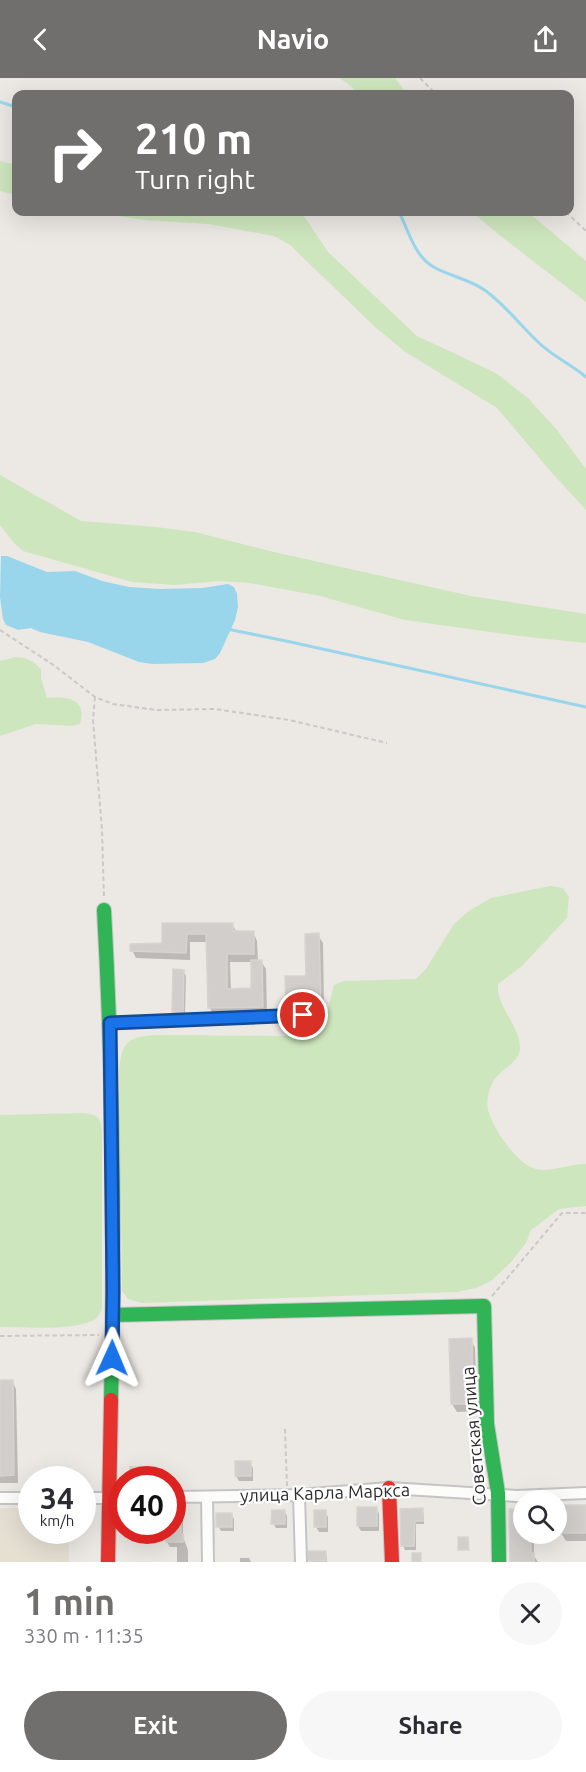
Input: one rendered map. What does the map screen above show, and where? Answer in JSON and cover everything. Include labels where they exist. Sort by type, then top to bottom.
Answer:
[{"type":"street","points":[[104,910],[110,1023],[115,1466]]},
{"type":"street","points":[[113,1315],[484,1306]]},
{"type":"street","name":"Советская улица","points":[[484,1306],[487,1424],[498,1493],[499,1562]]},
{"type":"street","points":[[389,1488],[392,1562]]},
{"type":"street","name":"улица Карла Маркса","points":[[186,1497],[299,1495],[389,1488],[498,1493],[517,1496],[586,1493]]},
{"type":"street","points":[[299,1495],[301,1562]]},
{"type":"street","points":[[207,1497],[208,1562]]},
{"type":"street","points":[[0,1498],[18,1498]]},
{"type":"street","points":[[108,1562],[110,1544]]},
{"type":"lane","points":[[110,1023],[303,1015]]},
{"type":"path","points":[[420,78],[432,90]]},
{"type":"path","points":[[570,216],[586,231]]},
{"type":"path","points":[[0,630],[52,664],[95,698],[113,704],[156,710],[215,709],[278,718],[387,743]]},
{"type":"path","points":[[95,698],[93,720],[102,830],[104,910]]},
{"type":"path","points":[[484,1306],[562,1213],[586,1213]]},
{"type":"path","points":[[0,1336],[113,1335]]},
{"type":"path","points":[[285,1430],[287,1495]]},
{"type":"shaded area","points":[[0,1508],[18,1508],[18,1544],[69,1544],[69,1562],[0,1562]]},
{"type":"green space","points":[[339,78],[395,78],[404,90],[355,90]]},
{"type":"green space","points":[[0,161],[12,164],[12,194],[0,191]]},
{"type":"green space","points":[[118,216],[304,216],[328,252],[417,336],[496,373],[528,398],[557,430],[586,469],[586,510],[497,408],[404,351],[374,326],[290,245],[274,236],[208,224],[143,220]]},
{"type":"green space","points":[[477,216],[533,216],[586,261],[586,302]]},
{"type":"green space","points":[[0,475],[81,521],[195,532],[471,596],[586,614],[586,643],[405,620],[320,596],[250,583],[219,581],[174,585],[132,582],[23,551],[0,525]]},
{"type":"green space","points":[[15,657],[30,660],[41,669],[41,678],[47,698],[68,698],[78,704],[82,715],[80,724],[73,726],[36,724],[0,736],[0,661]]},
{"type":"green space","points":[[550,886],[563,888],[569,897],[567,918],[522,966],[498,984],[498,992],[516,1032],[520,1048],[514,1061],[493,1082],[488,1094],[487,1106],[506,1144],[528,1166],[549,1170],[586,1164],[586,1206],[559,1209],[531,1230],[526,1243],[511,1262],[491,1281],[476,1288],[457,1292],[142,1303],[128,1299],[122,1291],[119,1068],[128,1042],[139,1037],[155,1035],[299,1036],[314,1032],[324,1024],[334,985],[344,981],[416,979],[426,969],[454,924],[470,910],[491,898]]},
{"type":"green space","points":[[84,1113],[98,1117],[102,1130],[102,1309],[94,1320],[74,1326],[0,1327],[0,1115]]},
{"type":"water","points":[[1,556],[7,556],[47,572],[75,571],[102,581],[129,587],[202,588],[228,584],[234,587],[237,594],[238,607],[235,620],[220,653],[215,659],[203,663],[139,662],[88,642],[31,628],[18,630],[6,625],[3,619],[0,597]]},
{"type":"building","points":[[162,923],[233,923],[233,931],[254,931],[254,954],[227,954],[227,989],[251,988],[251,960],[262,960],[263,1007],[208,1008],[206,934],[187,934],[186,953],[130,951],[130,944],[162,943]]},
{"type":"building","points":[[319,933],[321,1003],[286,1004],[285,976],[306,976],[305,934]]},
{"type":"building","points":[[173,969],[184,970],[183,1012],[172,1012]]},
{"type":"building","points":[[472,1338],[473,1404],[451,1404],[449,1339]]},
{"type":"building","points":[[0,1380],[13,1380],[14,1475],[0,1476]]},
{"type":"building","points":[[235,1461],[251,1461],[251,1476],[235,1476]]},
{"type":"building","points":[[567,1505],[586,1505],[586,1533],[567,1533]]},
{"type":"building","points":[[357,1507],[377,1507],[377,1526],[357,1526]]},
{"type":"building","points":[[423,1508],[423,1521],[415,1521],[414,1546],[401,1546],[400,1509]]},
{"type":"building","points":[[509,1509],[513,1509],[513,1544],[531,1544],[534,1562],[510,1562]]},
{"type":"building","points":[[272,1510],[285,1510],[285,1524],[271,1524]]},
{"type":"building","points":[[314,1510],[326,1510],[326,1527],[314,1527]]},
{"type":"building","points":[[216,1513],[232,1513],[232,1527],[216,1527]]},
{"type":"building","points":[[458,1537],[468,1537],[469,1550],[458,1550]]},
{"type":"building","points":[[308,1551],[326,1551],[326,1561],[308,1561]]},
{"type":"building","points":[[412,1553],[421,1553],[421,1562],[412,1562]]},
{"type":"waterway","points":[[0,102],[12,106]]},
{"type":"waterway","points":[[401,216],[416,249],[426,261],[486,291],[543,347],[586,377]]},
{"type":"waterway","points":[[227,629],[586,707]]},
{"type":"traffic: fast","points":[[104,910],[112,1155],[111,1400]]},
{"type":"traffic: fast","points":[[113,1315],[484,1306],[487,1424],[498,1493],[499,1562]]},
{"type":"traffic: jam","points":[[108,1562],[111,1400]]},
{"type":"traffic: jam","points":[[389,1488],[392,1562]]},
{"type":"route","points":[[112,1358],[110,1023],[303,1015]]}]
